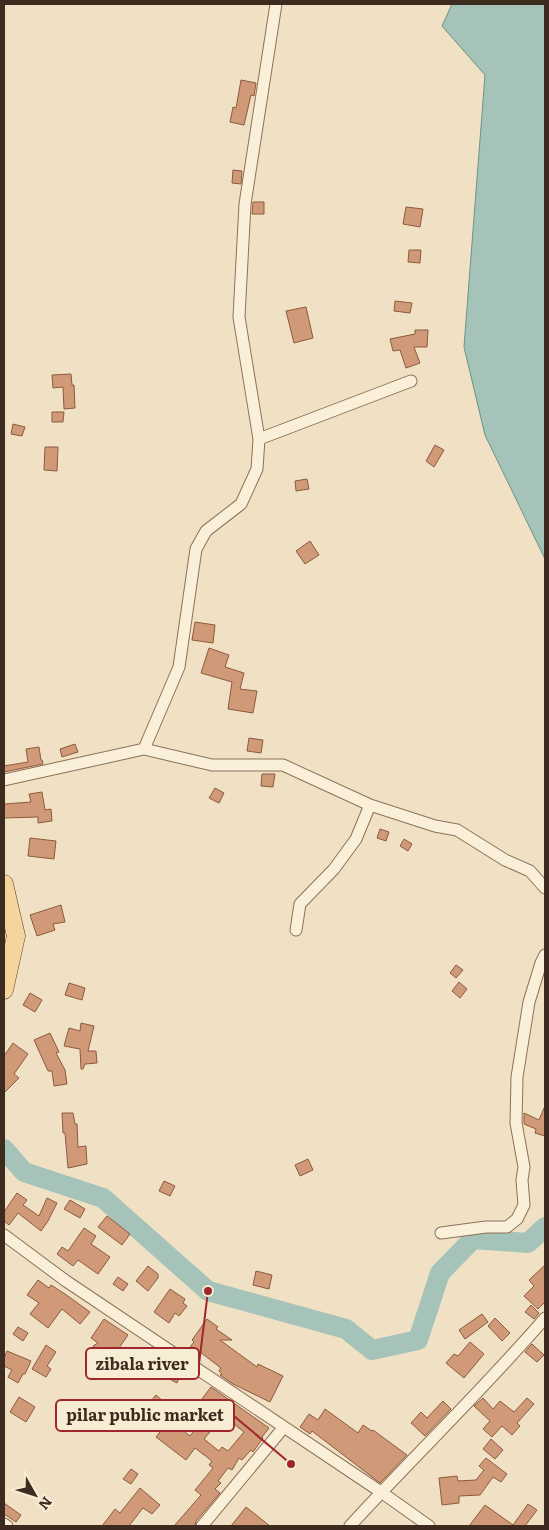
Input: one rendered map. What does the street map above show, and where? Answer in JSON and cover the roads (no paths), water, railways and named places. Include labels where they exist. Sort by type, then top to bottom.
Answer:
[{"type":"main road","points":[[4,888],[16,936],[4,990]]},
{"type":"street","points":[[144,749],[179,667],[196,549],[206,531],[241,504],[257,469],[259,439],[239,317],[245,204],[276,4]]},
{"type":"street","points":[[259,439],[411,381]]},
{"type":"street","points":[[4,780],[144,749],[212,765],[283,765],[370,805],[435,826],[457,830],[505,860],[530,871],[545,888]]},
{"type":"street","points":[[296,930],[300,904],[334,869],[356,839],[370,805]]},
{"type":"street","points":[[441,1233],[486,1227],[507,1227],[517,1219],[524,1205],[522,1180],[524,1168],[516,1123],[517,1077],[530,1002],[545,955]]},
{"type":"street","points":[[4,1235],[66,1281],[429,1526]]},
{"type":"street","points":[[350,1526],[506,1364],[545,1318]]},
{"type":"street","points":[[202,1526],[284,1427]]},
{"type":"water","points":[[452,4],[545,4],[545,559],[485,435],[464,347],[485,75],[442,26]]},
{"type":"waterway","points":[[4,1149],[24,1172],[103,1198],[208,1291],[346,1329],[372,1350],[418,1340],[440,1273],[473,1239],[528,1243],[545,1227]]},
{"type":"place","name":"zibala river","points":[[208,1291]]},
{"type":"place","name":"pilar public market","points":[[291,1464]]}]
